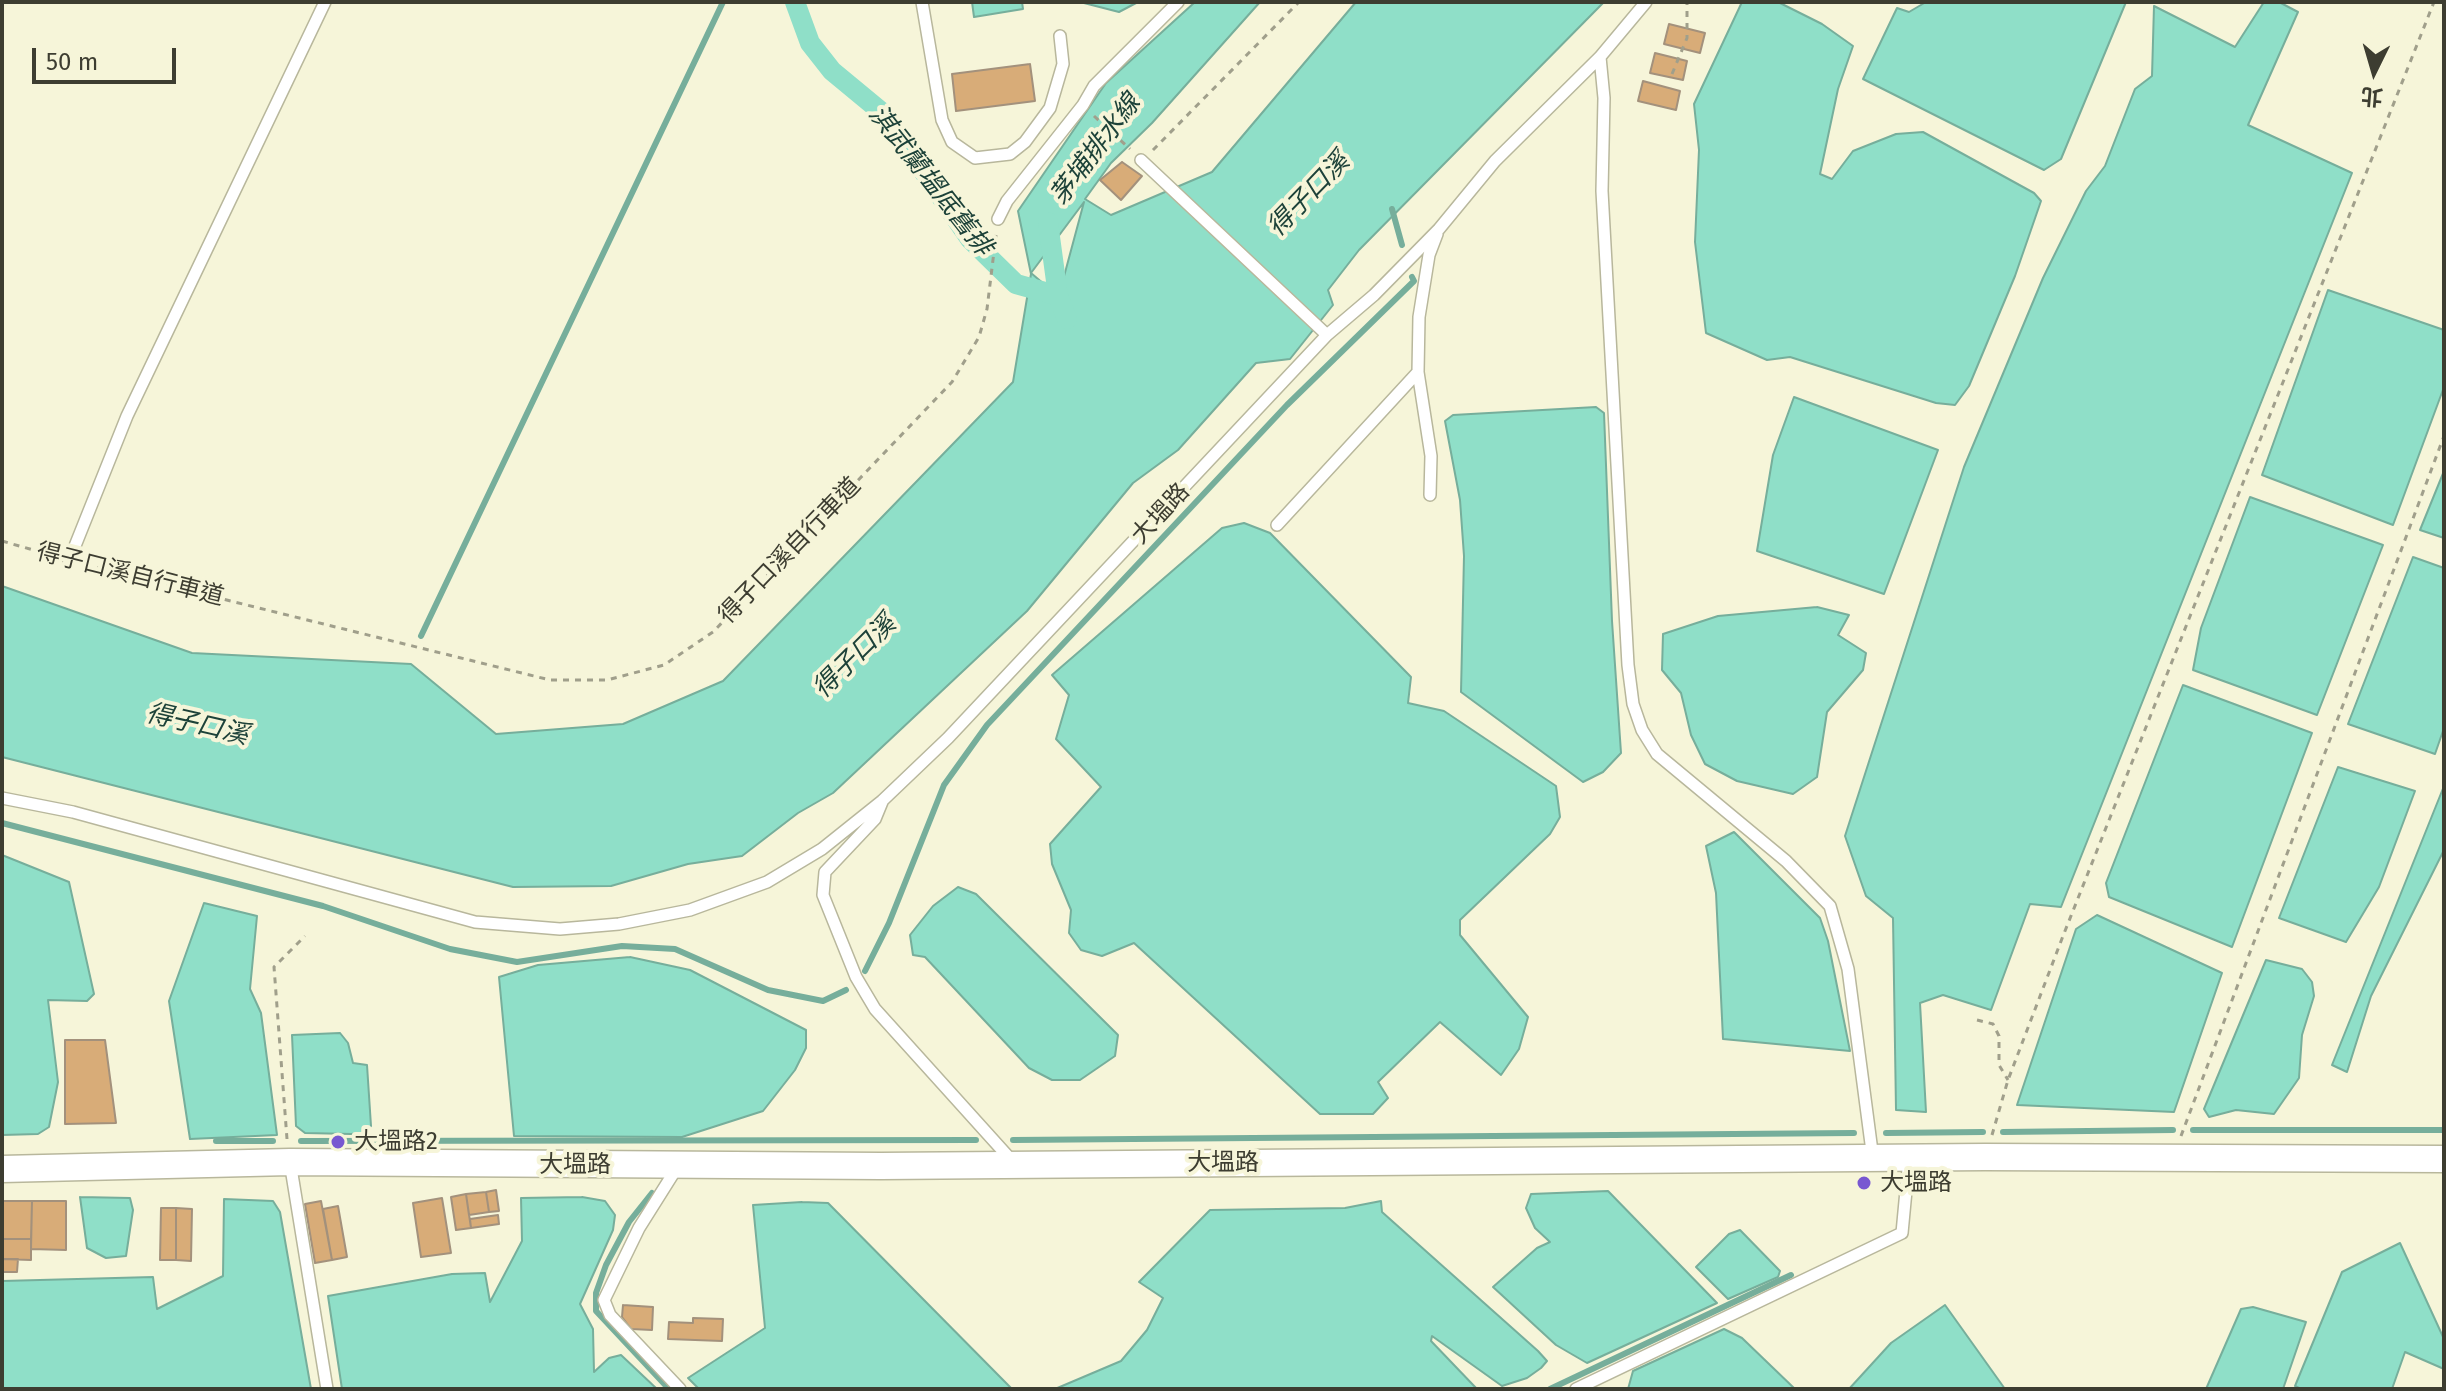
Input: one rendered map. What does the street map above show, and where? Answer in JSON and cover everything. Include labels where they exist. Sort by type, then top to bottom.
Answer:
[{"type":"street","name":"大塭路","points":[[2,1169],[290,1162],[678,1166],[1985,1157],[2444,1159]]},
{"type":"lane","points":[[69,561],[127,416],[325,2]]},
{"type":"lane","points":[[922,2],[942,120],[952,142],[975,158],[1010,154],[1039,124],[1050,108],[1063,64],[1060,36]]},
{"type":"lane","points":[[998,219],[1007,201],[1108,70],[1178,2]]},
{"type":"lane","name":"大塭路","points":[[2,798],[73,812],[475,922],[560,929],[619,924],[690,910],[767,882],[822,849],[882,801],[948,738],[1327,335],[1374,295],[1439,229],[1495,161],[1600,57],[1646,2]]},
{"type":"lane","points":[[1600,57],[1604,98],[1602,191],[1628,665],[1633,704],[1642,730],[1657,754],[1786,861],[1830,906],[1848,969],[1873,1160]]},
{"type":"lane","points":[[1141,160],[1327,335]]},
{"type":"lane","points":[[1430,495],[1431,456],[1418,372],[1419,317],[1429,255],[1439,229]]},
{"type":"lane","points":[[1277,525],[1418,372]]},
{"type":"lane","points":[[882,801],[875,819],[825,872],[823,895],[856,977],[875,1009],[1015,1164]]},
{"type":"lane","points":[[1576,1389],[1902,1233],[1909,1159]]},
{"type":"lane","points":[[290,1162],[327,1389]]},
{"type":"lane","points":[[678,1166],[639,1228],[604,1300],[610,1315],[680,1389]]},
{"type":"path","points":[[1083,105],[1141,160],[1175,131],[1299,2]]},
{"type":"path","points":[[1672,74],[1687,38],[1687,2]]},
{"type":"path","points":[[1985,1157],[2008,1080],[2434,2]]},
{"type":"path","name":"得子口溪自行車道","points":[[2,541],[69,561],[550,680],[607,680],[664,665],[713,632],[952,382],[979,337],[987,309],[998,219]]},
{"type":"path","points":[[2173,1158],[2276,875],[2444,436]]},
{"type":"path","points":[[290,1162],[274,967],[305,936]]},
{"type":"path","points":[[1977,1020],[1993,1024],[1999,1036],[1999,1065],[2008,1080]]},
{"type":"water","points":[[972,2],[1022,2],[1023,9],[974,17]]},
{"type":"water","points":[[1080,2],[1138,2],[1119,12]]},
{"type":"water","name":"得子口溪","points":[[1195,2],[1260,2],[1152,123],[1111,163],[1085,199],[1111,215],[1212,172],[1356,2],[1604,2],[1359,250],[1328,290],[1333,305],[1290,359],[1256,363],[1178,450],[1133,483],[1027,611],[833,793],[798,813],[742,856],[688,864],[611,886],[513,887],[2,757],[2,586],[192,653],[411,664],[496,734],[623,724],[723,681],[1013,382],[1031,274],[1018,211],[1106,83]],"holes":[[[1084,202],[1059,295],[1031,273]]]},
{"type":"water","points":[[1742,2],[1778,2],[1822,24],[1853,46],[1838,89],[1820,174],[1832,179],[1853,151],[1896,134],[1923,132],[2034,193],[2041,201],[2015,276],[1969,386],[1955,405],[1936,403],[1790,357],[1767,360],[1706,333],[1695,242],[1699,150],[1694,104]]},
{"type":"water","points":[[1926,2],[2126,2],[2061,159],[2044,170],[1863,79],[1897,8],[1909,12]]},
{"type":"water","points":[[2264,2],[2279,2],[2298,12],[2248,125],[2352,173],[2061,907],[2030,904],[1991,1010],[1943,995],[1920,1003],[1926,1112],[1896,1110],[1893,918],[1866,896],[1845,836],[1964,467],[2043,278],[2086,191],[2105,166],[2135,89],[2152,76],[2154,6],[2235,47]]},
{"type":"water","points":[[2328,290],[2444,330],[2444,387],[2393,525],[2262,475]]},
{"type":"water","points":[[1794,397],[1938,450],[1884,594],[1757,551],[1773,455]]},
{"type":"water","points":[[1596,407],[1604,413],[1621,753],[1603,772],[1583,782],[1461,692],[1464,556],[1460,500],[1445,421],[1453,415]]},
{"type":"water","points":[[2444,471],[2444,538],[2420,530]]},
{"type":"water","points":[[2250,497],[2383,545],[2317,715],[2193,670],[2201,628]]},
{"type":"water","points":[[1244,523],[1270,533],[1411,677],[1408,703],[1444,711],[1556,786],[1560,817],[1550,834],[1460,920],[1460,935],[1528,1017],[1519,1049],[1501,1075],[1440,1022],[1378,1082],[1388,1098],[1373,1114],[1320,1114],[1134,943],[1102,956],[1081,950],[1069,933],[1071,910],[1052,864],[1050,844],[1101,787],[1056,739],[1069,695],[1052,675],[1222,528]]},
{"type":"water","points":[[2413,557],[2444,568],[2444,728],[2435,754],[2348,724]]},
{"type":"water","points":[[1817,607],[1849,615],[1838,635],[1866,653],[1863,670],[1827,712],[1817,777],[1793,794],[1737,781],[1705,764],[1691,735],[1681,693],[1662,670],[1663,634],[1718,616]]},
{"type":"water","points":[[2183,685],[2312,733],[2232,947],[2109,897],[2106,883]]},
{"type":"water","points":[[2338,767],[2415,791],[2379,887],[2346,942],[2279,918]]},
{"type":"water","points":[[2444,786],[2444,850],[2371,996],[2347,1072],[2332,1065]]},
{"type":"water","points":[[1734,832],[1820,918],[1828,941],[1850,1051],[1723,1039],[1716,893],[1706,846]]},
{"type":"water","points":[[2,855],[69,882],[94,994],[87,1001],[48,1000],[58,1082],[49,1127],[38,1134],[2,1135]]},
{"type":"water","points":[[958,887],[976,894],[1118,1035],[1115,1056],[1080,1080],[1052,1080],[1029,1068],[925,957],[913,955],[910,935],[933,906]]},
{"type":"water","points":[[204,903],[257,916],[250,989],[261,1013],[277,1135],[190,1139],[169,1001]]},
{"type":"water","points":[[2097,915],[2222,973],[2174,1112],[2017,1105],[2076,929]]},
{"type":"water","points":[[630,957],[690,970],[806,1030],[806,1048],[795,1070],[763,1111],[682,1137],[514,1136],[499,977],[538,965]]},
{"type":"water","points":[[2266,960],[2302,969],[2312,982],[2314,996],[2302,1035],[2299,1078],[2274,1114],[2236,1110],[2209,1117],[2204,1109]]},
{"type":"water","points":[[340,1033],[348,1043],[353,1063],[367,1065],[371,1126],[363,1133],[305,1133],[296,1126],[292,1035]]},
{"type":"water","points":[[1608,1191],[1717,1303],[1587,1363],[1556,1345],[1493,1287],[1537,1248],[1550,1242],[1535,1228],[1526,1208],[1531,1194]]},
{"type":"water","points":[[80,1197],[130,1198],[133,1210],[126,1256],[106,1258],[87,1248]]},
{"type":"water","points":[[582,1197],[605,1201],[615,1215],[613,1230],[580,1304],[593,1329],[594,1372],[609,1358],[621,1355],[657,1389],[342,1389],[328,1296],[452,1274],[485,1273],[490,1302],[522,1241],[521,1198]]},
{"type":"water","points":[[224,1199],[273,1201],[280,1212],[311,1389],[2,1389],[2,1281],[153,1277],[157,1309],[223,1276]]},
{"type":"water","points":[[1381,1201],[1382,1212],[1538,1351],[1547,1361],[1541,1368],[1527,1378],[1502,1386],[1432,1336],[1431,1341],[1477,1389],[1055,1389],[1121,1361],[1147,1330],[1163,1298],[1139,1282],[1210,1210],[1345,1208]]},
{"type":"water","points":[[828,1203],[1012,1389],[699,1389],[688,1378],[765,1328],[753,1205]]},
{"type":"water","points":[[1740,1230],[1780,1271],[1778,1277],[1728,1299],[1696,1267],[1729,1234]]},
{"type":"water","points":[[2400,1243],[2444,1339],[2444,1369],[2405,1352],[2392,1389],[2301,1389],[2295,1386],[2342,1272]]},
{"type":"water","points":[[1945,1305],[2005,1389],[1849,1389],[1891,1343]]},
{"type":"water","points":[[2253,1307],[2306,1322],[2283,1389],[2206,1389],[2241,1309]]},
{"type":"water","points":[[1724,1329],[1742,1338],[1795,1389],[1628,1389],[1633,1371]]},
{"type":"building","points":[[1669,24],[1705,33],[1700,53],[1664,44]]},
{"type":"building","points":[[1655,53],[1687,61],[1683,80],[1650,73]]},
{"type":"building","points":[[1030,64],[1035,101],[956,111],[952,74]]},
{"type":"building","points":[[1643,81],[1680,91],[1676,110],[1638,101]]},
{"type":"building","points":[[1122,162],[1142,176],[1121,200],[1100,180]]},
{"type":"building","points":[[65,1040],[105,1040],[116,1123],[65,1124]]},
{"type":"building","points":[[496,1190],[499,1211],[489,1212],[486,1192]]},
{"type":"building","points":[[486,1192],[489,1212],[469,1215],[466,1194]]},
{"type":"building","points":[[466,1194],[471,1228],[456,1230],[451,1197]]},
{"type":"building","points":[[442,1198],[451,1253],[421,1257],[413,1203]]},
{"type":"building","points":[[2,1201],[32,1201],[31,1239],[2,1239]]},
{"type":"building","points":[[32,1201],[66,1201],[66,1250],[31,1249]]},
{"type":"building","points":[[321,1201],[332,1260],[315,1263],[305,1204]]},
{"type":"building","points":[[338,1206],[347,1257],[332,1260],[323,1209]]},
{"type":"building","points":[[161,1208],[176,1208],[176,1260],[160,1260]]},
{"type":"building","points":[[176,1208],[192,1209],[191,1261],[176,1260]]},
{"type":"building","points":[[498,1215],[499,1224],[471,1228],[470,1219]]},
{"type":"building","points":[[2,1239],[31,1239],[31,1260],[2,1259]]},
{"type":"building","points":[[2,1259],[18,1259],[17,1272],[2,1272]]},
{"type":"building","points":[[623,1305],[653,1307],[652,1330],[631,1329],[622,1317]]},
{"type":"building","points":[[693,1318],[723,1319],[722,1341],[668,1339],[669,1322],[693,1323]]},
{"type":"waterway","points":[[421,636],[723,2]]},
{"type":"waterway","name":"淇武蘭塭底舊排","points":[[795,2],[810,43],[832,71],[884,114],[970,239],[1016,284],[1052,294]]},
{"type":"waterway","points":[[1392,209],[1402,245]]},
{"type":"waterway","name":"茅埔排水線","points":[[1048,222],[1058,296],[1067,319]]},
{"type":"waterway","points":[[865,971],[889,923],[944,785],[987,725],[1287,405],[1414,281],[1412,277]]},
{"type":"waterway","points":[[2,823],[323,906],[450,949],[517,962],[622,946],[675,949],[768,990],[823,1001],[846,990]]},
{"type":"waterway","points":[[2003,1132],[2173,1130]]},
{"type":"waterway","points":[[2193,1130],[2444,1130]]},
{"type":"waterway","points":[[1886,1133],[1983,1132]]},
{"type":"waterway","points":[[1013,1140],[1854,1133]]},
{"type":"waterway","points":[[301,1141],[976,1140]]},
{"type":"waterway","points":[[216,1141],[273,1141]]},
{"type":"waterway","points":[[652,1193],[629,1222],[606,1265],[596,1293],[596,1311],[669,1389]]},
{"type":"waterway","points":[[1550,1389],[1791,1275]]},
{"type":"place","name":"大塭路2","points":[[338,1142]]},
{"type":"place","name":"大塭路","points":[[1864,1183]]}]
